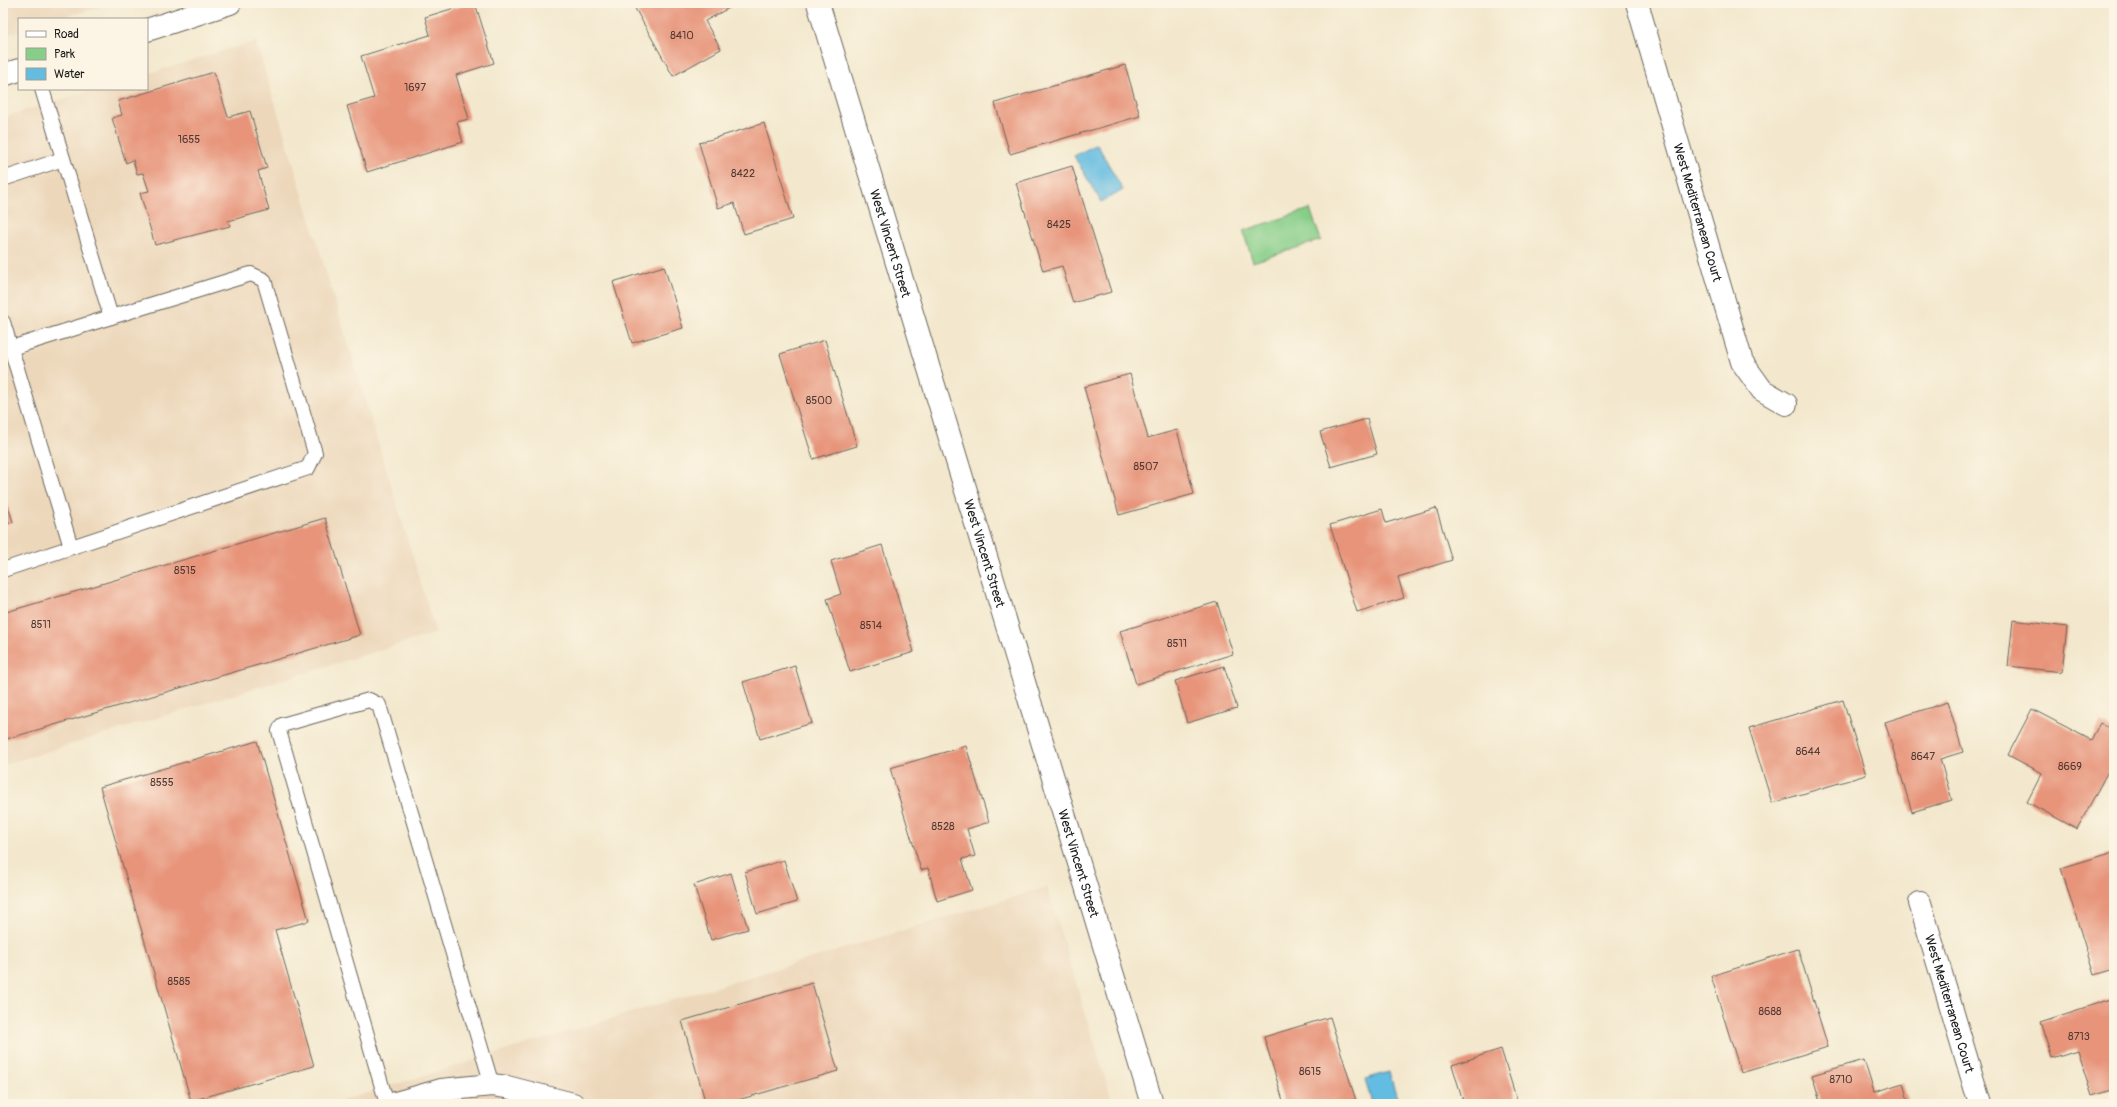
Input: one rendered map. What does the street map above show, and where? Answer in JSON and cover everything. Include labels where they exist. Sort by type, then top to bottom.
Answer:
[{"type":"street","points":[[148,30],[230,3]]},
{"type":"street","name":"West Vincent Street","points":[[818,3],[1152,1104]]},
{"type":"street","name":"West Mediterranean Court","points":[[1637,3],[1742,362],[1762,390],[1786,404]]},
{"type":"street","points":[[3,75],[18,70]]},
{"type":"street","name":"West Mediterranean Court","points":[[1920,904],[1980,1104]]},
{"type":"street","points":[[392,1104],[441,1090],[492,1085],[507,1087],[573,1104]]},
{"type":"lane","points":[[42,90],[111,317]]},
{"type":"lane","points":[[3,179],[63,159]]},
{"type":"lane","points":[[3,570],[308,468],[316,453],[264,280],[251,274],[11,348]]},
{"type":"lane","points":[[3,322],[71,547]]},
{"type":"lane","points":[[387,1104],[279,731],[282,725],[369,700],[379,704],[492,1085]]},
{"type":"shaded area","points":[[3,3],[112,3],[61,18],[18,18],[18,31],[3,36]]},
{"type":"shaded area","points":[[256,41],[436,633],[3,765],[3,117],[94,90],[148,90],[148,74]]},
{"type":"shaded area","points":[[1047,887],[1113,1104],[331,1104],[557,1035]]},
{"type":"green space","points":[[1310,209],[1321,240],[1253,262],[1243,231]]},
{"type":"water","points":[[1097,144],[1123,190],[1101,202],[1074,156]]},
{"type":"water","points":[[1389,1072],[1399,1104],[1372,1104],[1365,1079]]},
{"type":"building","points":[[475,3],[494,63],[456,75],[469,119],[457,122],[463,142],[367,172],[347,106],[374,98],[361,56],[430,35],[425,17]]},
{"type":"building","points":[[632,3],[738,3],[705,21],[721,49],[673,76]]},
{"type":"building","points":[[1125,65],[1140,116],[1010,154],[995,103]]},
{"type":"building","points":[[214,72],[228,117],[250,111],[267,168],[258,171],[269,210],[228,221],[230,226],[155,245],[140,193],[149,191],[143,173],[137,174],[133,160],[126,163],[112,118],[122,115],[118,101]]},
{"type":"building","points":[[764,123],[793,219],[744,234],[734,203],[718,208],[699,143]]},
{"type":"building","points":[[1072,166],[1111,292],[1073,303],[1062,266],[1043,271],[1016,183]]},
{"type":"building","points":[[664,266],[683,328],[632,343],[613,282]]},
{"type":"building","points":[[825,340],[857,446],[813,459],[780,354]]},
{"type":"building","points":[[1130,374],[1148,438],[1177,430],[1194,494],[1119,515],[1084,387]]},
{"type":"building","points":[[1367,419],[1377,454],[1331,467],[1320,432]]},
{"type":"building","points":[[3,491],[13,522],[3,525]]},
{"type":"building","points":[[1436,508],[1452,560],[1398,577],[1404,598],[1357,612],[1330,525],[1382,509],[1386,523]]},
{"type":"building","points":[[325,518],[360,635],[3,740],[3,613]]},
{"type":"building","points":[[882,545],[914,652],[850,672],[827,599],[841,594],[831,561]]},
{"type":"building","points":[[1217,602],[1233,654],[1136,684],[1120,631]]},
{"type":"building","points":[[2013,620],[2067,627],[2062,672],[2008,666]]},
{"type":"building","points":[[795,666],[812,723],[760,739],[743,682]]},
{"type":"building","points":[[1224,666],[1237,708],[1187,723],[1175,681]]},
{"type":"building","points":[[1843,700],[1866,775],[1772,803],[1749,728]]},
{"type":"building","points":[[1948,702],[1963,752],[1940,759],[1952,800],[1912,812],[1885,722]]},
{"type":"building","points":[[2032,709],[2091,740],[2100,723],[2114,730],[2114,760],[2077,829],[2027,802],[2042,773],[2008,755]]},
{"type":"building","points":[[257,741],[309,921],[275,930],[314,1066],[191,1101],[100,787]]},
{"type":"building","points":[[966,746],[989,822],[967,829],[975,856],[962,859],[972,890],[937,901],[928,868],[921,870],[890,768]]},
{"type":"building","points":[[2114,852],[2114,969],[2094,975],[2061,868]]},
{"type":"building","points":[[784,860],[797,902],[757,914],[745,872]]},
{"type":"building","points":[[731,873],[748,929],[711,940],[694,885]]},
{"type":"building","points":[[1798,949],[1828,1047],[1741,1073],[1711,976]]},
{"type":"building","points":[[812,983],[838,1071],[724,1104],[706,1104],[682,1021]]},
{"type":"building","points":[[2114,998],[2114,1088],[2092,1095],[2077,1050],[2052,1058],[2040,1022]]},
{"type":"building","points":[[1330,1017],[1357,1104],[1284,1104],[1264,1037]]},
{"type":"building","points":[[1501,1049],[1518,1104],[1464,1104],[1452,1065]]},
{"type":"building","points":[[1864,1060],[1874,1092],[1903,1083],[1909,1104],[1821,1104],[1812,1075]]}]
